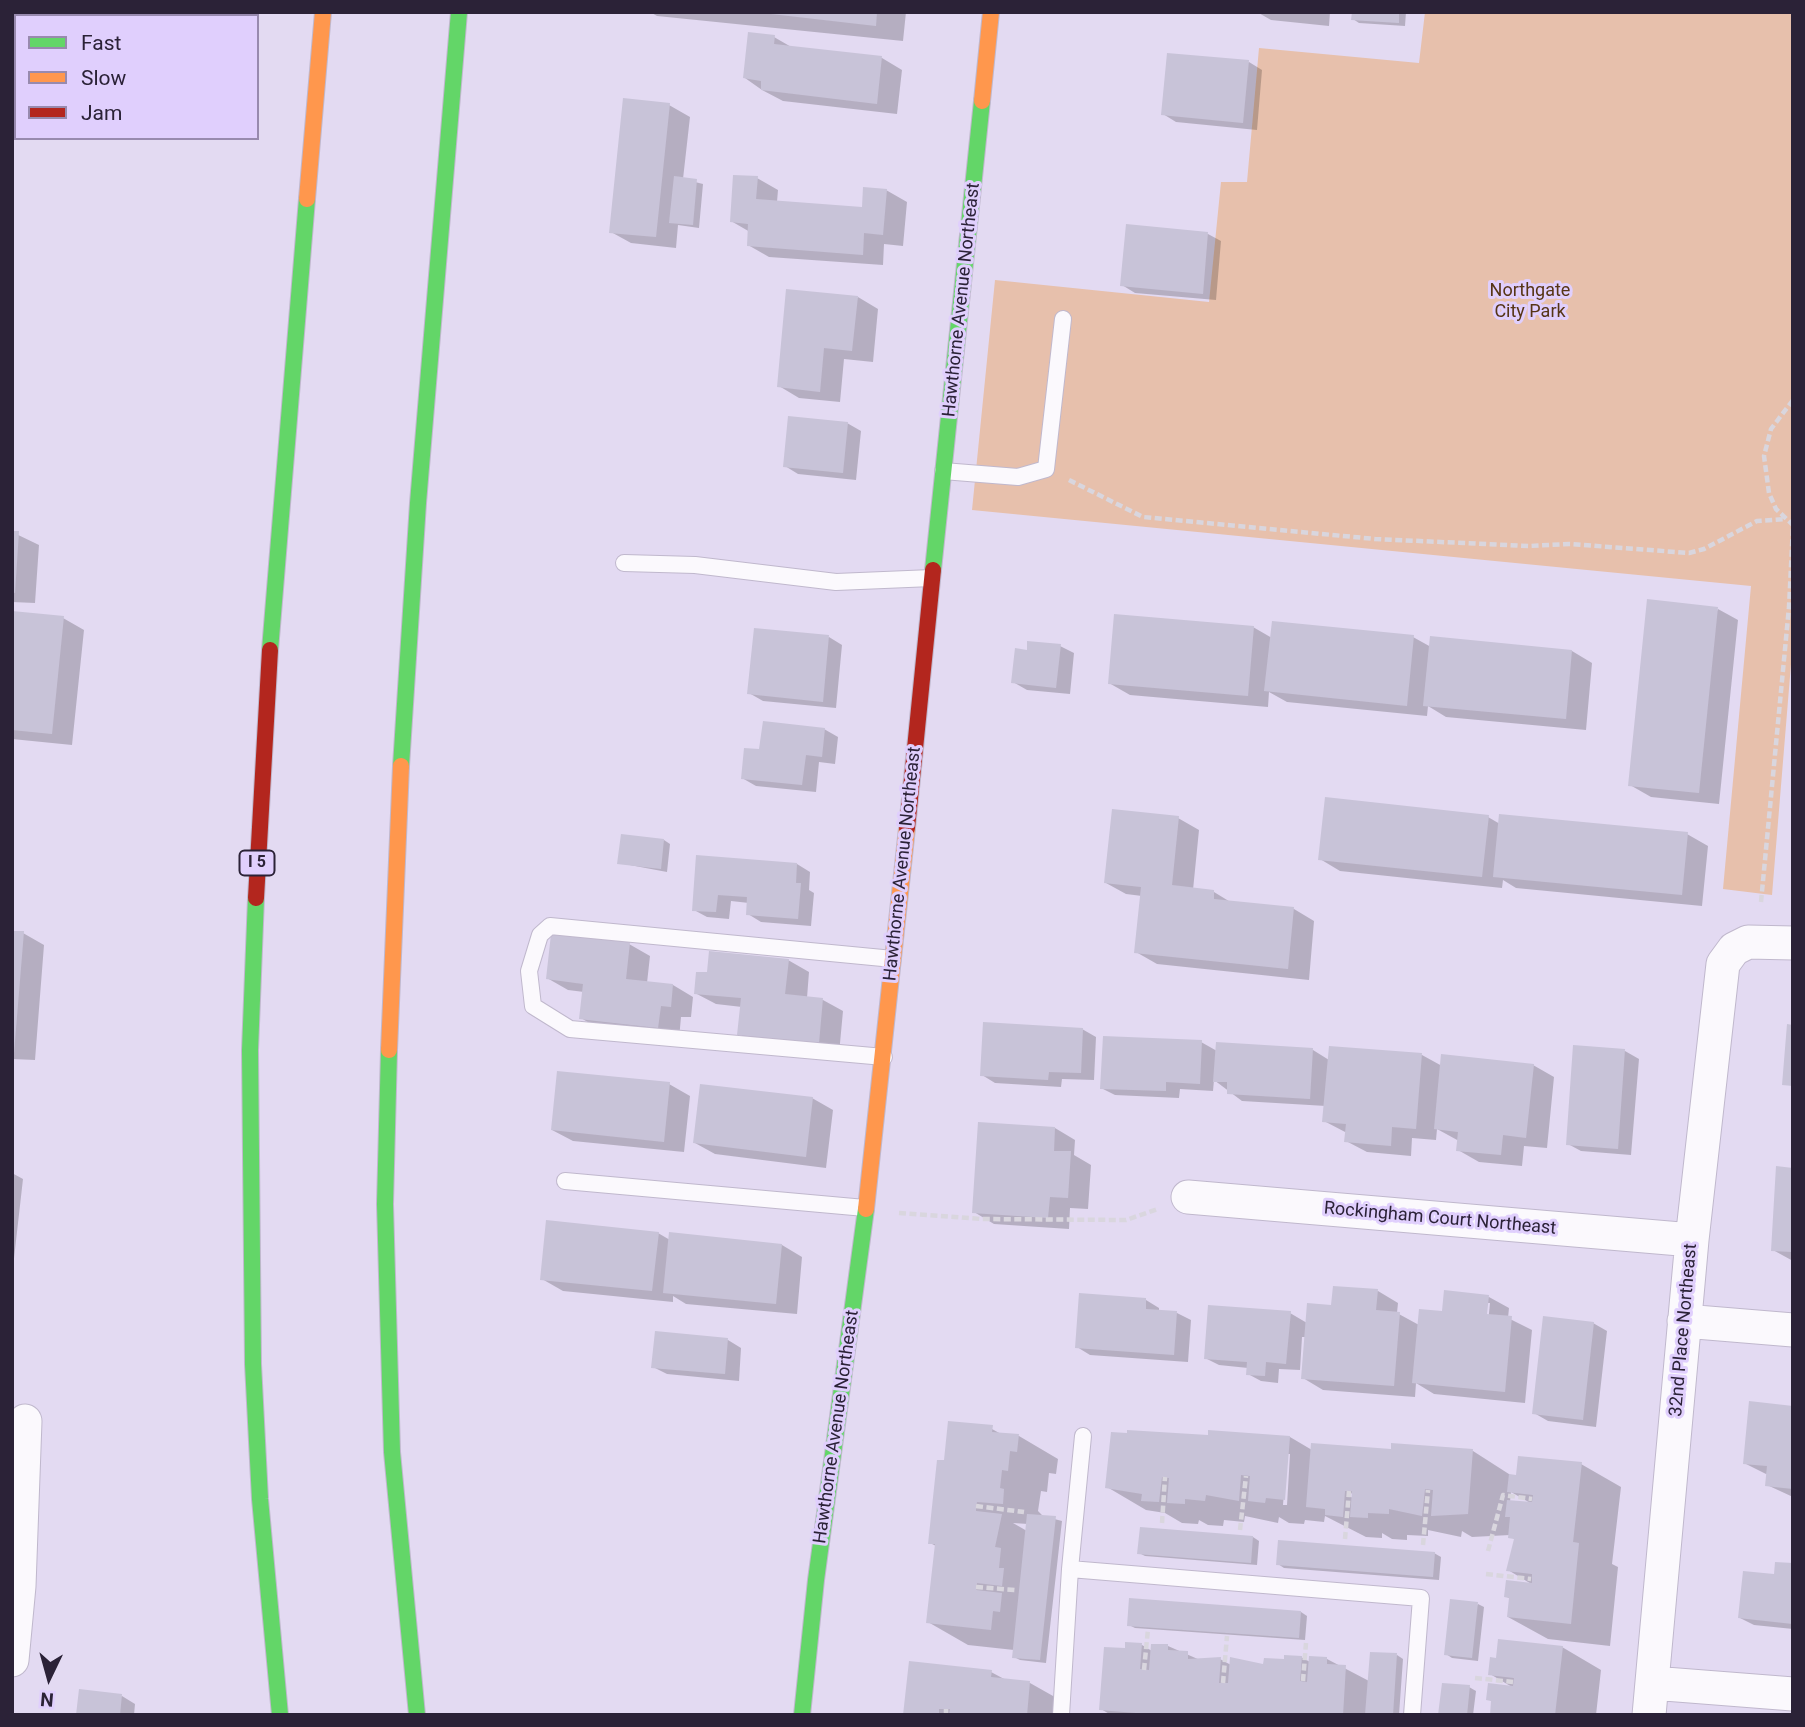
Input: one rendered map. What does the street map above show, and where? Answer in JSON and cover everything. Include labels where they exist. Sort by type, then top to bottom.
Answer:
[{"type":"main road","name":"I 5","points":[[280,1715],[260,1499],[253,1364],[251,1037],[257,857],[270,644],[323,12]]},
{"type":"main road","points":[[416,1715],[392,1452],[386,1204],[390,1002],[397,823],[417,517],[459,12]]},
{"type":"main road","name":"Hawthorne Avenue Northeast","points":[[802,1715],[816,1580],[884,1057],[991,12]]},
{"type":"street","name":"32nd Place Northeast","points":[[1650,1699],[1692,1240],[1723,964],[1734,949],[1748,942],[1793,943]]},
{"type":"street","name":"Rockingham Court Northeast","points":[[1188,1197],[1692,1240]]},
{"type":"street","points":[[1684,1321],[1793,1330]]},
{"type":"street","points":[[12,1660],[19,1586],[21,1440]]},
{"type":"street","points":[[1650,1699],[1793,1693]]},
{"type":"lane","points":[[943,471],[1018,477],[1046,469],[1063,319]]},
{"type":"lane","points":[[624,562],[695,565],[836,582],[932,578]]},
{"type":"lane","points":[[884,1057],[570,1029],[533,1006],[529,971],[540,935],[550,926],[893,959]]},
{"type":"lane","points":[[565,1181],[865,1208]]},
{"type":"lane","points":[[1061,1715],[1070,1569],[1083,1436]]},
{"type":"lane","points":[[1070,1569],[1421,1598],[1412,1715]]},
{"type":"path","points":[[1761,902],[1789,607],[1793,525],[1785,519],[1769,493],[1764,456],[1771,429],[1793,400]]},
{"type":"path","points":[[1046,469],[1143,517],[1375,540],[1529,546],[1570,544],[1689,554],[1757,522],[1785,519]]},
{"type":"path","points":[[903,1214],[1126,1220],[1188,1197]]},
{"type":"path","points":[[1240,1530],[1246,1476]]},
{"type":"path","points":[[1162,1523],[1165,1477]]},
{"type":"path","points":[[1423,1545],[1428,1490]]},
{"type":"path","points":[[1345,1539],[1349,1491]]},
{"type":"path","points":[[1488,1551],[1503,1495],[1532,1499]]},
{"type":"path","points":[[976,1506],[1024,1512]]},
{"type":"path","points":[[1486,1574],[1531,1579]]},
{"type":"path","points":[[976,1587],[1016,1590]]},
{"type":"path","points":[[1144,1670],[1148,1629]]},
{"type":"path","points":[[1223,1683],[1227,1636]]},
{"type":"path","points":[[1303,1681],[1306,1643]]},
{"type":"path","points":[[1475,1678],[1513,1682]]},
{"type":"green space","name":"Northgate City Park","points":[[1425,12],[1793,12],[1793,640],[1772,895],[1723,889],[1751,586],[972,510],[995,280],[1209,302],[1221,182],[1247,182],[1259,48],[1419,63]]},
{"type":"building","points":[[754,12],[877,12],[876,26]]},
{"type":"building","points":[[1352,12],[1399,12],[1399,23],[1351,20]]},
{"type":"building","points":[[748,32],[775,35],[774,44],[882,56],[877,104],[761,90],[761,81],[743,78]]},
{"type":"building","points":[[1167,53],[1249,60],[1243,123],[1161,115]]},
{"type":"building","points":[[623,98],[670,103],[656,237],[609,233]]},
{"type":"building","points":[[733,175],[758,176],[756,199],[862,207],[863,187],[887,189],[883,235],[864,233],[863,255],[747,246],[748,224],[730,222]]},
{"type":"building","points":[[674,176],[697,179],[693,225],[669,223]]},
{"type":"building","points":[[1126,224],[1208,232],[1203,294],[1120,286]]},
{"type":"building","points":[[786,289],[858,296],[852,351],[824,348],[820,392],[777,387]]},
{"type":"building","points":[[788,416],[848,422],[843,473],[783,467]]},
{"type":"building","points":[[12,531],[19,531],[15,593],[12,592]]},
{"type":"building","points":[[1647,599],[1718,607],[1699,793],[1628,786]]},
{"type":"building","points":[[12,611],[64,616],[52,734],[12,730]]},
{"type":"building","points":[[1114,614],[1254,626],[1248,696],[1108,684]]},
{"type":"building","points":[[1272,621],[1414,635],[1407,706],[1264,691]]},
{"type":"building","points":[[754,628],[829,635],[823,702],[747,694]]},
{"type":"building","points":[[1430,636],[1572,650],[1566,719],[1423,706]]},
{"type":"building","points":[[1027,641],[1061,644],[1056,688],[1011,683],[1015,648],[1027,650]]},
{"type":"building","points":[[763,721],[825,728],[822,757],[806,755],[802,785],[741,779],[744,748],[759,749]]},
{"type":"building","points":[[1325,797],[1489,815],[1482,877],[1318,860]]},
{"type":"building","points":[[1112,809],[1179,816],[1172,885],[1214,890],[1214,899],[1294,907],[1288,969],[1134,953],[1141,887],[1104,883]]},
{"type":"building","points":[[1499,814],[1688,832],[1682,895],[1493,877]]},
{"type":"building","points":[[621,834],[664,839],[661,869],[617,864]]},
{"type":"building","points":[[696,855],[797,863],[796,883],[801,883],[798,919],[746,915],[747,897],[718,895],[716,912],[692,911]]},
{"type":"building","points":[[12,931],[24,931],[14,1053],[12,1053]]},
{"type":"building","points":[[551,934],[630,942],[626,979],[673,984],[671,1007],[661,1006],[658,1028],[579,1019],[583,984],[546,979]]},
{"type":"building","points":[[709,951],[789,959],[785,994],[823,998],[819,1043],[737,1035],[741,998],[694,994],[696,972],[707,972]]},
{"type":"building","points":[[983,1022],[1083,1028],[1081,1073],[1049,1072],[1048,1080],[980,1076]]},
{"type":"building","points":[[1787,1024],[1793,1025],[1793,1086],[1782,1085]]},
{"type":"building","points":[[1103,1036],[1202,1040],[1200,1084],[1166,1082],[1166,1091],[1100,1089]]},
{"type":"building","points":[[1216,1042],[1313,1048],[1310,1099],[1227,1094],[1227,1082],[1213,1082]]},
{"type":"building","points":[[1573,1045],[1625,1049],[1618,1149],[1566,1145]]},
{"type":"building","points":[[1329,1046],[1422,1053],[1416,1129],[1392,1127],[1391,1146],[1344,1142],[1346,1124],[1322,1122]]},
{"type":"building","points":[[1441,1054],[1534,1064],[1526,1138],[1503,1135],[1501,1155],[1456,1151],[1458,1132],[1434,1129]]},
{"type":"building","points":[[557,1071],[670,1082],[664,1142],[551,1130]]},
{"type":"building","points":[[700,1084],[813,1097],[806,1157],[693,1143]]},
{"type":"building","points":[[978,1122],[1055,1127],[1054,1151],[1071,1151],[1068,1198],[1050,1197],[1048,1218],[972,1213]]},
{"type":"building","points":[[1776,1166],[1793,1168],[1793,1252],[1771,1251]]},
{"type":"building","points":[[546,1220],[659,1232],[652,1291],[540,1280]]},
{"type":"building","points":[[669,1232],[782,1244],[776,1304],[663,1293]]},
{"type":"building","points":[[1333,1286],[1378,1289],[1376,1310],[1400,1312],[1394,1386],[1301,1379],[1307,1303],[1331,1305]]},
{"type":"building","points":[[1444,1290],[1489,1295],[1487,1314],[1512,1316],[1505,1392],[1412,1383],[1419,1309],[1442,1311]]},
{"type":"building","points":[[1079,1293],[1146,1298],[1146,1309],[1177,1311],[1174,1355],[1075,1348]]},
{"type":"building","points":[[1208,1305],[1291,1311],[1286,1364],[1266,1362],[1265,1376],[1246,1375],[1247,1362],[1204,1359]]},
{"type":"building","points":[[1543,1316],[1594,1322],[1583,1420],[1532,1414]]},
{"type":"building","points":[[655,1331],[728,1338],[725,1374],[651,1368]]},
{"type":"building","points":[[1749,1401],[1793,1406],[1793,1489],[1765,1486],[1767,1466],[1743,1464]]},
{"type":"building","points":[[948,1421],[993,1425],[992,1432],[1019,1434],[1017,1452],[1010,1451],[1008,1471],[1002,1470],[1000,1488],[1004,1489],[1003,1504],[977,1502],[976,1506],[976,1511],[1002,1514],[995,1547],[1001,1548],[999,1568],[1004,1568],[1002,1586],[977,1583],[976,1590],[1002,1593],[1000,1612],[993,1611],[991,1630],[926,1623],[935,1544],[928,1544],[937,1460],[944,1460]]},
{"type":"building","points":[[1127,1430],[1208,1435],[1208,1430],[1290,1436],[1285,1500],[1266,1498],[1265,1503],[1248,1501],[1250,1476],[1241,1475],[1239,1501],[1206,1495],[1205,1501],[1185,1499],[1185,1504],[1167,1503],[1169,1478],[1162,1477],[1159,1502],[1141,1501],[1142,1494],[1105,1488],[1111,1432],[1127,1433]]},
{"type":"building","points":[[1311,1443],[1391,1449],[1391,1443],[1473,1449],[1468,1514],[1431,1516],[1433,1490],[1425,1489],[1422,1516],[1389,1509],[1389,1514],[1368,1513],[1368,1518],[1350,1517],[1352,1491],[1345,1491],[1343,1517],[1325,1515],[1325,1509],[1306,1507]]},
{"type":"building","points":[[1518,1456],[1582,1462],[1573,1542],[1579,1543],[1571,1624],[1507,1617],[1509,1598],[1504,1597],[1506,1580],[1532,1583],[1532,1574],[1506,1571],[1514,1539],[1508,1538],[1510,1517],[1505,1517],[1507,1500],[1532,1502],[1533,1495],[1507,1492],[1509,1474],[1516,1475]]},
{"type":"building","points":[[1027,1514],[1056,1516],[1040,1660],[1012,1658]]},
{"type":"building","points":[[1140,1527],[1253,1536],[1251,1563],[1137,1554]]},
{"type":"building","points":[[1278,1540],[1435,1552],[1433,1577],[1276,1565]]},
{"type":"building","points":[[1775,1562],[1793,1563],[1793,1624],[1738,1618],[1743,1571],[1774,1574]]},
{"type":"building","points":[[1129,1598],[1301,1611],[1299,1638],[1127,1626]]},
{"type":"building","points":[[1450,1599],[1478,1602],[1472,1658],[1444,1655]]},
{"type":"building","points":[[1498,1639],[1563,1646],[1555,1715],[1490,1715],[1491,1701],[1486,1700],[1488,1683],[1513,1686],[1514,1678],[1488,1675],[1490,1657],[1496,1658]]},
{"type":"building","points":[[1125,1642],[1142,1643],[1140,1669],[1149,1670],[1151,1644],[1168,1644],[1168,1650],[1188,1651],[1188,1659],[1221,1657],[1219,1683],[1228,1683],[1230,1657],[1263,1664],[1264,1658],[1302,1656],[1300,1681],[1307,1682],[1309,1656],[1327,1657],[1327,1664],[1346,1665],[1343,1715],[1161,1715],[1099,1710],[1104,1647],[1125,1648]]},
{"type":"building","points":[[1370,1652],[1397,1653],[1393,1715],[1365,1715]]},
{"type":"building","points":[[909,1661],[992,1670],[991,1677],[1030,1681],[1027,1715],[949,1715],[950,1709],[939,1709],[939,1715],[903,1715]]},
{"type":"building","points":[[1442,1683],[1470,1685],[1467,1715],[1438,1715]]},
{"type":"building","points":[[79,1689],[122,1694],[120,1715],[76,1715]]},
{"type":"traffic: fast","points":[[401,766],[418,503],[459,12]]},
{"type":"traffic: fast","points":[[933,570],[982,101]]},
{"type":"traffic: fast","points":[[270,650],[307,199]]},
{"type":"traffic: fast","points":[[256,898],[250,1050],[253,1364],[260,1499],[280,1715]]},
{"type":"traffic: fast","points":[[389,1050],[385,1204],[392,1452],[417,1715]]},
{"type":"traffic: fast","points":[[802,1715],[816,1580],[866,1209]]},
{"type":"traffic: slow","points":[[307,199],[323,12]]},
{"type":"traffic: slow","points":[[982,101],[991,12]]},
{"type":"traffic: slow","points":[[389,1050],[401,766]]},
{"type":"traffic: slow","points":[[866,1209],[907,828]]},
{"type":"traffic: jam","points":[[907,828],[933,570]]},
{"type":"traffic: jam","points":[[256,898],[270,650]]}]
